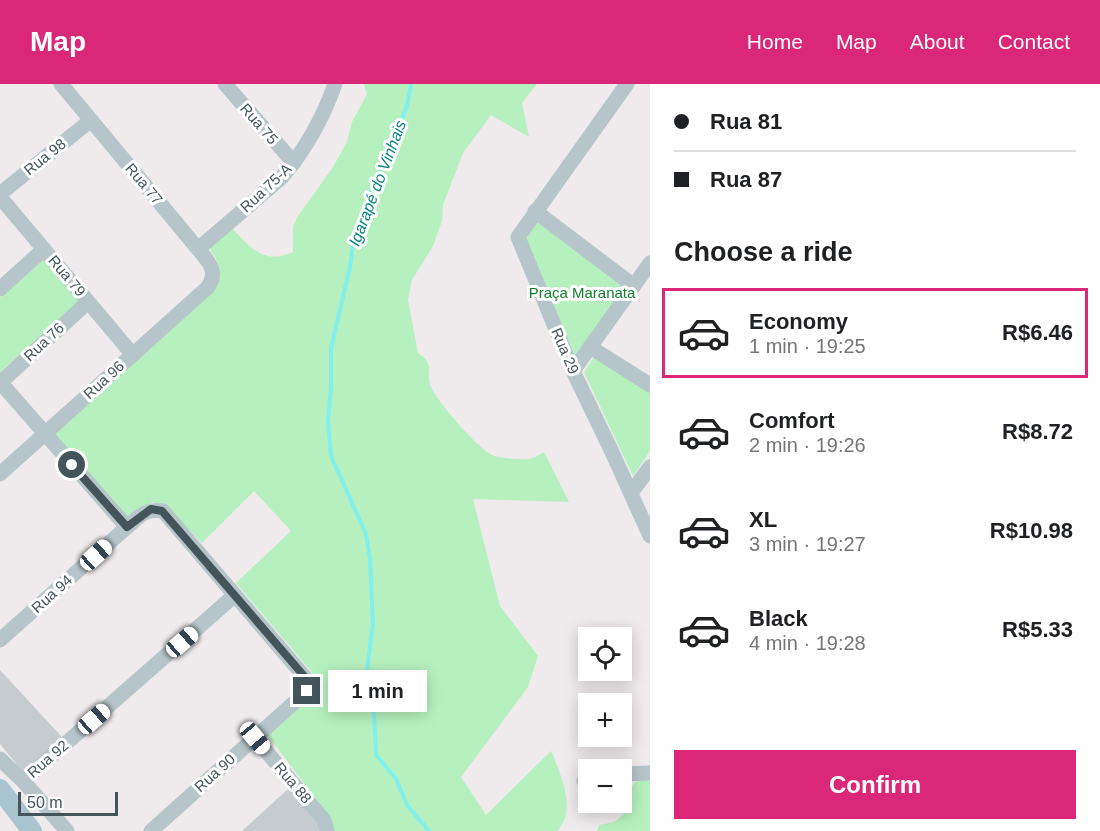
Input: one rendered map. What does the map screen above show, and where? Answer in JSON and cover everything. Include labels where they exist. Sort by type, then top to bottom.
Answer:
[{"type":"main road","points":[[0,789],[32,831]]},
{"type":"street","name":"Rua 77","points":[[61,84],[211,266],[214,273],[213,280],[208,287]]},
{"type":"street","name":"Rua 75","points":[[225,84],[294,163]]},
{"type":"street","name":"Rua 75-A","points":[[198,249],[282,177],[294,163],[321,118],[335,84]]},
{"type":"street","name":"Rua 29","points":[[627,84],[518,237],[573,371],[650,536]]},
{"type":"street","name":"Rua 98","points":[[0,196],[91,120]]},
{"type":"street","name":"Rua 79","points":[[0,196],[133,354]]},
{"type":"street","points":[[535,211],[634,286]]},
{"type":"street","points":[[0,289],[44,249]]},
{"type":"street","points":[[573,371],[650,263]]},
{"type":"street","name":"Rua 96","points":[[0,474],[208,287]]},
{"type":"street","name":"Rua 76","points":[[0,382],[88,302]]},
{"type":"street","points":[[590,347],[650,385]]},
{"type":"street","points":[[0,382],[127,527]]},
{"type":"street","points":[[631,493],[650,467]]},
{"type":"street","name":"Rua 94","points":[[0,640],[127,527],[151,509],[162,511],[235,595]]},
{"type":"street","name":"Rua 90","points":[[151,831],[307,691],[304,676],[235,595]]},
{"type":"street","name":"Rua 92","points":[[23,781],[235,595]]},
{"type":"street","name":"Rua 88","points":[[255,738],[324,820],[327,831]]},
{"type":"street","points":[[0,759],[23,781],[67,831]]},
{"type":"street","points":[[632,774],[650,773]]},
{"type":"green space","points":[[364,84],[537,84],[522,103],[529,137],[491,115],[463,153],[443,205],[442,221],[433,246],[412,280],[408,300],[418,353],[424,357],[429,366],[430,384],[443,405],[480,446],[495,456],[529,459],[544,452],[569,502],[473,499],[500,606],[538,656],[528,687],[461,777],[486,815],[551,751],[563,783],[566,801],[565,818],[558,831],[333,831],[331,818],[268,736],[312,689],[314,680],[311,671],[236,583],[291,531],[254,491],[202,543],[165,506],[152,502],[128,518],[49,437],[218,284],[219,267],[207,245],[232,228],[258,252],[273,257],[293,252],[293,226],[347,142],[352,122],[367,94]]},
{"type":"green space","name":"Praça Maranata","points":[[537,219],[624,286],[576,358],[526,239]]},
{"type":"green space","points":[[43,259],[79,301],[0,372],[0,298]]},
{"type":"green space","points":[[598,351],[650,391],[650,451],[633,476],[584,372]]},
{"type":"green space","points":[[646,778],[650,782],[650,831],[597,831],[599,825],[614,822],[625,813],[632,813],[632,786]]},
{"type":"building","points":[[0,670],[62,737],[23,772],[0,744]]},
{"type":"building","points":[[288,789],[322,828],[318,831],[242,831]]},
{"type":"waterway","name":"Igarapé do Vinhais","points":[[411,84],[407,106],[354,236],[350,267],[331,348],[328,422],[331,456],[366,534],[370,559],[373,622],[366,679],[374,714],[376,755],[396,779],[407,805],[429,831]]},
{"type":"route","points":[[72,465],[127,527],[151,509],[162,511],[304,676],[307,691]]}]
